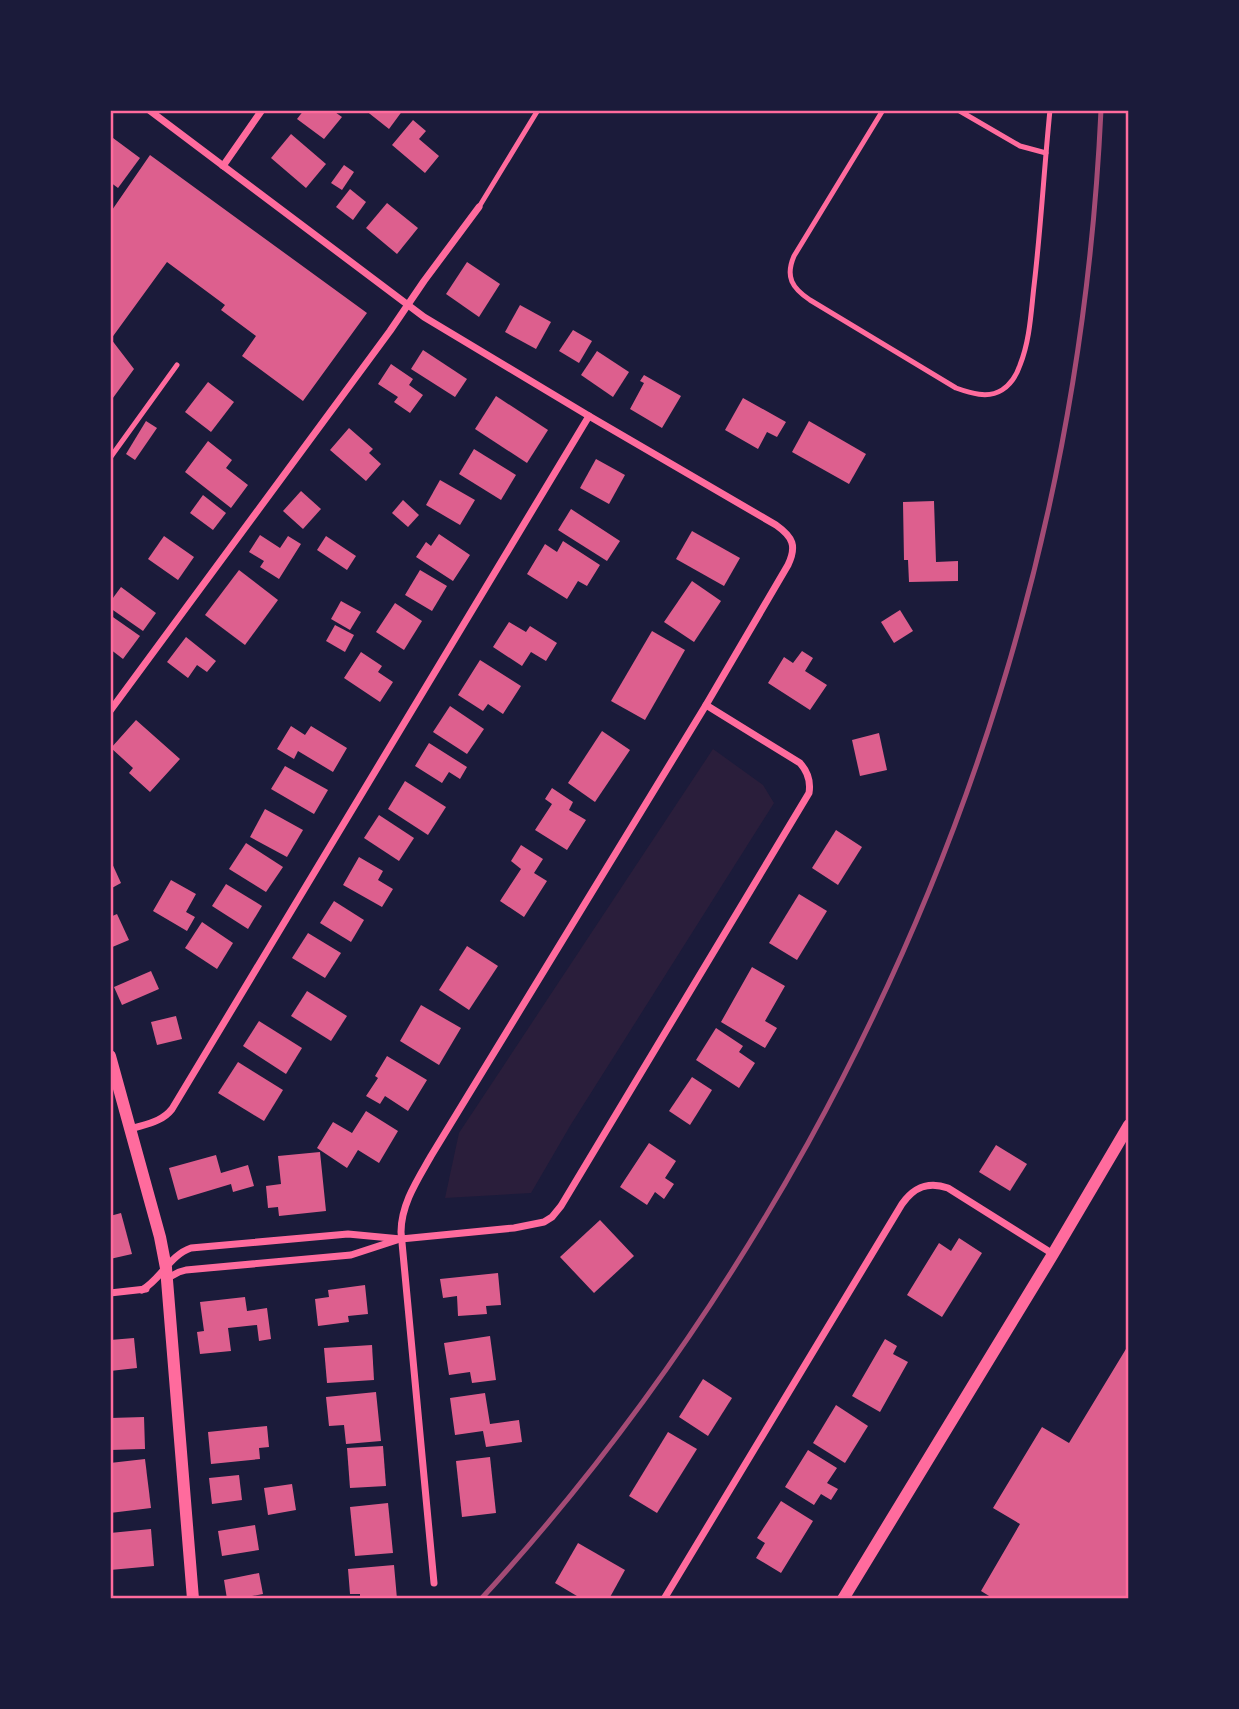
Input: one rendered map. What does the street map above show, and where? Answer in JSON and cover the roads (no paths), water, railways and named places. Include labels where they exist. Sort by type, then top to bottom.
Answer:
[{"type":"street","points":[[149,110],[424,317],[776,525],[793,545],[788,565],[706,705],[420,1174],[402,1214],[401,1239],[434,1583]]},
{"type":"street","points":[[223,166],[262,110]]},
{"type":"street","points":[[110,711],[479,207]]},
{"type":"street","points":[[131,1129],[157,1121],[172,1109],[589,416]]},
{"type":"street","points":[[110,1293],[142,1290],[167,1273],[181,1253],[191,1248],[348,1234],[401,1239],[514,1228],[544,1222],[552,1217],[806,801],[810,785],[806,769],[800,763],[706,705]]},
{"type":"street","points":[[110,1056],[160,1237],[167,1273],[193,1599]]},
{"type":"street","points":[[843,1599],[1129,1125]]},
{"type":"street","points":[[664,1599],[911,1192],[924,1185],[936,1184],[948,1188],[1053,1254]]},
{"type":"street","points":[[167,1273],[351,1255],[401,1239]]},
{"type":"lane","points":[[479,207],[538,110]]},
{"type":"lane","points":[[883,110],[794,256],[790,269],[792,282],[801,294],[810,300],[956,388],[974,394],[994,394],[1001,391],[1009,384],[1021,364],[1033,297],[1050,110]]},
{"type":"lane","points":[[958,110],[1020,146],[1046,153]]},
{"type":"lane","points":[[110,458],[177,365]]},
{"type":"railway","points":[[481,1599],[528,1547],[616,1437],[658,1381],[736,1264],[808,1143],[871,1022],[926,898],[974,772],[1014,644],[1047,513],[1073,381],[1091,247],[1101,110]]}]
